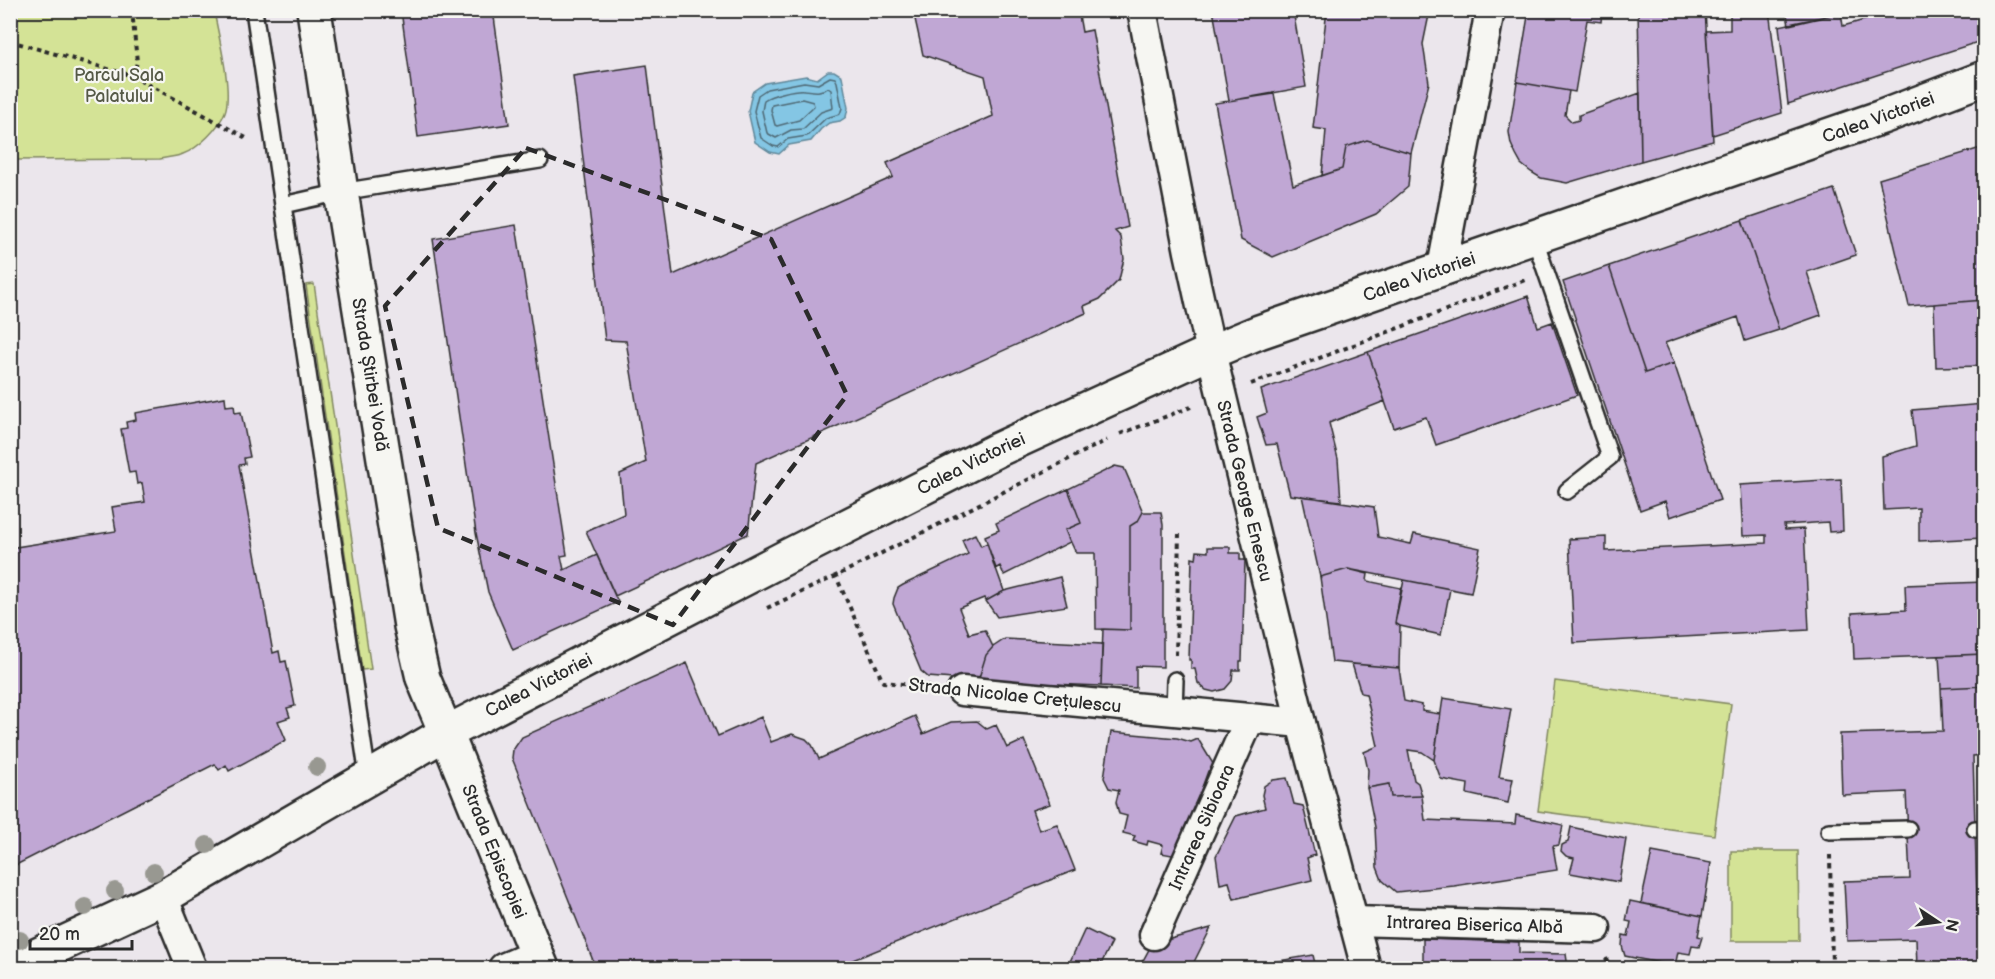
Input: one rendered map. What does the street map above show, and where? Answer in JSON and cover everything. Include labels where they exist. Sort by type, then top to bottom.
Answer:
[{"type":"main road","name":"Strada Știrbei Vodă","points":[[314,10],[411,626],[423,678],[446,733]]},
{"type":"main road","name":"Calea Victoriei","points":[[10,968],[163,897],[446,733],[819,540],[998,450],[1211,352],[1259,332],[1882,117],[1984,78]]},
{"type":"main road","name":"Strada Episcopiei","points":[[446,733],[539,961]]},
{"type":"street","name":"Strada George Enescu","points":[[1142,10],[1189,252],[1221,395],[1301,723],[1366,969]]},
{"type":"street","points":[[1442,268],[1490,10]]},
{"type":"street","name":"Strada Nicolae Crețulescu","points":[[962,691],[1301,723]]},
{"type":"street","name":"Intrarea Sibioara","points":[[1154,935],[1250,718]]},
{"type":"street","points":[[163,897],[192,969]]},
{"type":"street","name":"Intrarea Biserica Albă","points":[[1353,921],[1596,928]]},
{"type":"street","points":[[502,969],[539,961]]},
{"type":"lane","points":[[254,10],[368,777]]},
{"type":"lane","points":[[283,205],[341,192],[540,160]]},
{"type":"lane","points":[[1534,237],[1610,457],[1567,491]]},
{"type":"lane","points":[[1174,712],[1175,680]]},
{"type":"lane","points":[[1829,831],[1908,829]]},
{"type":"path","points":[[132,10],[137,62],[133,76]]},
{"type":"path","points":[[1864,10],[1865,20]]},
{"type":"path","points":[[10,41],[133,76],[275,154]]},
{"type":"path","points":[[762,611],[1117,435],[1545,272]]},
{"type":"path","points":[[1175,680],[1179,534]]},
{"type":"path","name":"Strada Nicolae Crețulescu","points":[[819,540],[883,682],[962,691]]},
{"type":"path","points":[[1829,831],[1832,969]]},
{"type":"highlighted area","points":[[526,148],[771,239],[847,395],[673,625],[438,528],[385,306]]},
{"type":"green space","name":"Parcul Sala Palatului","points":[[10,11],[214,11],[224,62],[227,91],[225,112],[213,131],[202,142],[180,155],[160,159],[11,160]]},
{"type":"green space","points":[[314,284],[371,669],[362,670],[306,285]]},
{"type":"green space","points":[[1555,681],[1731,704],[1714,835],[1538,811]]},
{"type":"green space","points":[[1731,851],[1798,851],[1799,941],[1731,941]]},
{"type":"water","points":[[828,71],[834,71],[842,76],[848,108],[846,117],[829,123],[811,141],[789,145],[779,154],[770,152],[755,142],[748,111],[752,92],[765,83],[806,76],[817,79]]},
{"type":"building","points":[[401,10],[493,10],[509,124],[418,137]]},
{"type":"building","points":[[913,10],[1078,10],[1082,32],[1092,30],[1128,227],[1115,231],[1121,237],[1124,259],[1119,280],[1100,299],[1084,306],[1086,313],[756,463],[748,534],[615,596],[586,531],[624,514],[620,474],[646,462],[626,341],[605,340],[573,76],[647,65],[673,275],[893,177],[887,163],[993,116],[985,76],[923,55]]},
{"type":"building","points":[[1213,10],[1293,10],[1306,87],[1229,101]]},
{"type":"building","points":[[1327,10],[1430,10],[1423,44],[1429,83],[1411,153],[1367,140],[1346,147],[1342,169],[1322,176],[1326,130],[1313,128]]},
{"type":"building","points":[[1529,10],[1602,10],[1601,22],[1587,20],[1575,92],[1517,82]]},
{"type":"building","points":[[1638,10],[1705,10],[1713,141],[1641,161]]},
{"type":"building","points":[[1730,10],[1769,10],[1782,113],[1713,135],[1706,31],[1730,30]]},
{"type":"building","points":[[1786,10],[1823,10],[1824,17],[1789,25]]},
{"type":"building","points":[[1900,10],[1984,10],[1984,40],[1788,104],[1779,26],[1841,13],[1843,26]]},
{"type":"building","points":[[1517,82],[1569,91],[1565,115],[1572,122],[1579,120],[1579,115],[1640,93],[1641,161],[1567,183],[1541,178],[1531,172],[1521,164],[1516,155],[1509,132]]},
{"type":"building","points":[[1274,94],[1293,185],[1342,169],[1346,147],[1367,140],[1411,153],[1408,187],[1376,214],[1273,257],[1241,240],[1215,103]]},
{"type":"building","points":[[1984,147],[1984,300],[1909,306],[1879,179]]},
{"type":"building","points":[[1834,189],[1856,255],[1807,272],[1821,315],[1779,330],[1742,220]]},
{"type":"building","points":[[1742,220],[1779,330],[1745,341],[1738,317],[1665,343],[1674,363],[1645,373],[1609,266]]},
{"type":"building","points":[[516,225],[567,555],[561,556],[564,570],[597,555],[618,602],[513,650],[488,592],[476,533],[433,239]]},
{"type":"building","points":[[1609,266],[1645,373],[1674,363],[1720,500],[1670,517],[1665,501],[1640,510],[1563,282]]},
{"type":"building","points":[[1528,296],[1538,327],[1552,322],[1577,395],[1436,445],[1426,417],[1394,428],[1368,352]]},
{"type":"building","points":[[1984,300],[1984,366],[1936,367],[1934,304]]},
{"type":"building","points":[[1368,352],[1385,401],[1329,423],[1338,459],[1341,501],[1290,495],[1277,444],[1266,445],[1257,417],[1267,413],[1261,390]]},
{"type":"building","points":[[225,397],[226,406],[234,405],[235,413],[241,412],[250,457],[244,458],[245,464],[239,465],[273,653],[279,651],[281,662],[286,661],[295,706],[287,708],[290,717],[278,721],[286,740],[229,771],[226,765],[219,770],[215,764],[10,868],[10,548],[116,531],[112,507],[145,502],[142,483],[137,484],[135,472],[129,473],[121,429],[127,428],[126,422],[136,420],[135,413]]},
{"type":"building","points":[[1984,404],[1984,538],[1919,541],[1919,508],[1884,510],[1882,456],[1916,446],[1912,410]]},
{"type":"building","points":[[1115,466],[1124,468],[1143,512],[1138,521],[1130,526],[1130,630],[1096,629],[1095,553],[1076,553],[1065,530],[1081,523],[1068,489]]},
{"type":"building","points":[[1841,479],[1843,531],[1829,532],[1828,522],[1784,525],[1785,530],[1804,529],[1809,630],[1574,643],[1569,539],[1606,537],[1606,551],[1766,543],[1766,535],[1743,536],[1740,485]]},
{"type":"building","points":[[1068,489],[1081,523],[1065,530],[1070,542],[1004,575],[1000,566],[995,569],[985,536],[999,530],[996,523]]},
{"type":"building","points":[[1302,496],[1374,507],[1378,537],[1411,544],[1414,534],[1480,548],[1471,593],[1348,569],[1320,577]]},
{"type":"building","points":[[1143,512],[1161,512],[1163,525],[1163,667],[1136,666],[1136,688],[1101,686],[1103,629],[1130,630],[1130,526],[1138,521]]},
{"type":"building","points":[[975,534],[981,546],[987,543],[1004,591],[986,601],[984,598],[959,608],[969,634],[985,630],[993,647],[986,655],[978,681],[928,677],[921,671],[893,604],[894,598],[898,588],[903,585],[968,554],[962,540]]},
{"type":"building","points":[[1208,547],[1230,547],[1230,553],[1240,553],[1240,560],[1245,560],[1240,670],[1233,670],[1232,681],[1225,689],[1214,692],[1206,690],[1198,683],[1195,669],[1191,669],[1191,660],[1189,660],[1192,558],[1196,559],[1197,551],[1208,552]]},
{"type":"building","points":[[1348,569],[1368,574],[1367,581],[1401,588],[1395,623],[1400,626],[1399,668],[1332,662],[1320,577]]},
{"type":"building","points":[[1060,577],[1067,606],[997,617],[986,601],[1004,591]]},
{"type":"building","points":[[1404,580],[1450,589],[1441,635],[1395,623]]},
{"type":"building","points":[[1984,582],[1984,654],[1854,659],[1852,613],[1906,610],[1905,585]]},
{"type":"building","points":[[1005,639],[1102,644],[1101,686],[978,681],[986,655]]},
{"type":"building","points":[[1984,654],[1984,686],[1941,688],[1939,656]]},
{"type":"building","points":[[687,663],[718,736],[761,717],[771,742],[792,734],[806,739],[819,759],[915,716],[923,734],[951,722],[977,721],[987,729],[996,725],[1007,748],[1024,740],[1050,804],[1032,810],[1039,830],[1057,824],[1075,870],[833,968],[596,968],[512,758],[513,750],[522,737]]},
{"type":"building","points":[[1352,664],[1399,668],[1404,701],[1422,705],[1422,711],[1440,714],[1434,760],[1422,752],[1408,750],[1414,780],[1418,783],[1422,796],[1391,797],[1389,784],[1367,788],[1368,770],[1364,752],[1378,746],[1366,694],[1361,693]]},
{"type":"building","points":[[1984,686],[1984,755],[1973,756],[1979,968],[1917,968],[1916,939],[1847,941],[1844,881],[1910,879],[1906,792],[1842,795],[1840,734],[1943,731],[1941,688]]},
{"type":"building","points":[[1443,698],[1511,709],[1499,777],[1513,779],[1508,803],[1467,794],[1468,784],[1441,779],[1434,760]]},
{"type":"building","points":[[1111,732],[1177,738],[1191,742],[1198,739],[1215,767],[1208,771],[1177,856],[1161,853],[1163,845],[1148,841],[1147,845],[1133,841],[1135,836],[1123,833],[1127,816],[1119,814],[1116,802],[1119,790],[1109,788],[1104,778]]},
{"type":"building","points":[[1287,778],[1294,804],[1303,806],[1315,855],[1307,858],[1312,880],[1234,899],[1229,882],[1220,884],[1216,856],[1236,816],[1265,808],[1262,795],[1264,786],[1273,780]]},
{"type":"building","points":[[1389,784],[1391,797],[1422,796],[1425,820],[1515,824],[1516,815],[1563,825],[1559,845],[1553,846],[1557,870],[1454,886],[1396,892],[1382,880],[1377,867],[1375,827],[1367,788]]},
{"type":"building","points":[[1571,827],[1626,839],[1619,882],[1570,873],[1574,858],[1566,856],[1561,851],[1562,845],[1568,842]]},
{"type":"building","points":[[1652,852],[1711,863],[1702,916],[1641,903]]},
{"type":"building","points":[[1630,901],[1702,916],[1698,936],[1702,937],[1699,947],[1692,946],[1690,954],[1678,952],[1675,966],[1625,956],[1622,946],[1623,935],[1628,936],[1631,922],[1626,921]]},
{"type":"building","points":[[1211,928],[1191,968],[1139,968],[1152,944]]},
{"type":"building","points":[[1085,929],[1112,942],[1099,968],[1067,968]]},
{"type":"building","points":[[1423,939],[1519,942],[1519,953],[1566,954],[1568,968],[1423,968]]},
{"type":"building","points":[[1313,955],[1316,968],[1261,968],[1261,964]]}]
